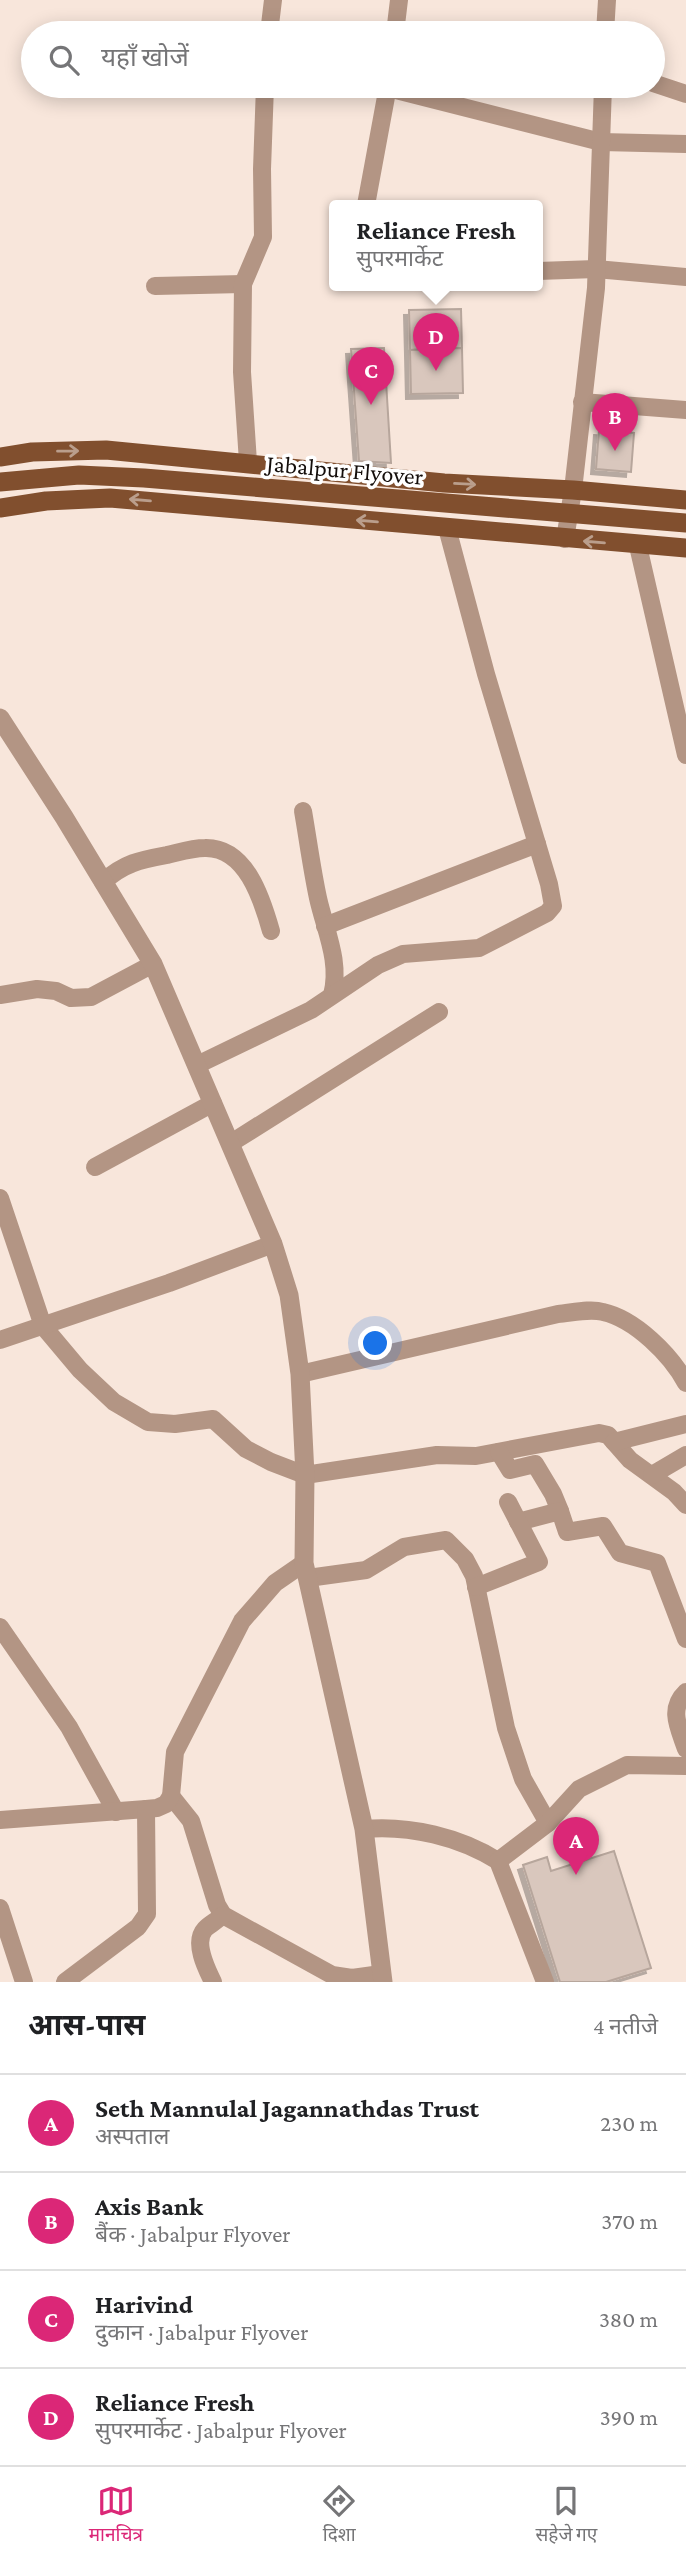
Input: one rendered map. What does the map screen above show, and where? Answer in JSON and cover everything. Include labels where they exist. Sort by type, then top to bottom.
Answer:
[{"type":"main road","points":[[0,457],[32,452],[106,450],[444,483],[686,500]]},
{"type":"main road","name":"Jabalpur Flyover","points":[[0,482],[79,475],[144,478],[686,523]]},
{"type":"main road","points":[[0,508],[46,501],[110,498],[686,548]]},
{"type":"street","points":[[271,21],[273,0]]},
{"type":"street","points":[[396,21],[398,0]]},
{"type":"street","points":[[606,21],[607,0]]},
{"type":"street","points":[[665,87],[686,94]]},
{"type":"street","points":[[248,463],[242,372],[243,284],[263,237],[265,98]]},
{"type":"street","points":[[367,200],[386,98]]},
{"type":"street","points":[[431,98],[601,142],[686,144]]},
{"type":"street","points":[[565,539],[573,490],[596,269],[603,98]]},
{"type":"street","points":[[543,271],[596,269],[686,276]]},
{"type":"street","points":[[155,286],[243,284]]},
{"type":"street","points":[[582,402],[686,410]]},
{"type":"street","points":[[197,1065],[311,1010],[378,965],[403,954],[479,948],[547,913],[553,906],[553,898],[486,674],[447,528]]},
{"type":"street","points":[[638,545],[686,755]]},
{"type":"street","points":[[0,718],[153,964],[273,1244],[289,1295],[300,1374],[306,1570],[364,1829],[382,1978],[332,1975],[223,1915],[217,1905],[191,1821],[172,1796]]},
{"type":"street","points":[[303,811],[335,970],[332,995]]},
{"type":"street","points":[[325,926],[537,844]]},
{"type":"street","points":[[103,881],[120,867],[149,858],[208,847],[228,853],[247,874],[262,898],[271,931]]},
{"type":"street","points":[[0,995],[37,989],[56,991],[71,998],[91,997],[153,964]]},
{"type":"street","points":[[231,1143],[439,1012]]},
{"type":"street","points":[[95,1167],[214,1103]]},
{"type":"street","points":[[0,1198],[43,1326],[80,1370],[114,1402],[148,1422],[175,1424],[212,1419],[246,1448],[271,1462],[305,1475],[437,1455],[499,1452],[598,1433],[608,1436],[630,1460],[674,1492],[686,1505]]},
{"type":"street","points":[[0,1340],[169,1283],[273,1244]]},
{"type":"street","points":[[300,1374],[558,1314],[602,1311],[632,1326],[664,1350],[684,1375]]},
{"type":"street","points":[[614,1442],[686,1424]]},
{"type":"street","points":[[499,1452],[510,1470],[535,1464],[560,1511],[567,1532],[603,1526],[620,1553],[657,1563],[686,1639]]},
{"type":"street","points":[[652,1475],[686,1455]]},
{"type":"street","points":[[477,1587],[539,1562],[508,1502]]},
{"type":"street","points":[[518,1522],[560,1511]]},
{"type":"street","points":[[0,1821],[146,1809],[166,1804],[172,1796],[175,1752],[242,1621],[275,1583],[306,1570],[366,1570],[404,1547],[446,1540],[465,1559],[477,1587],[506,1728],[523,1779],[548,1824]]},
{"type":"street","points":[[0,1627],[69,1727],[116,1812]]},
{"type":"street","points":[[686,1692],[676,1702],[675,1714],[686,1749]]},
{"type":"street","points":[[498,1861],[548,1824],[579,1789],[627,1765],[686,1766]]},
{"type":"street","points":[[65,1982],[138,1927],[147,1914],[146,1809]]},
{"type":"street","points":[[364,1829],[413,1829],[483,1851],[498,1861],[545,1982]]},
{"type":"street","points":[[0,1908],[24,1982]]},
{"type":"street","points":[[213,1982],[206,1968],[200,1943],[203,1930],[223,1915]]},
{"type":"building","points":[[461,309],[462,348],[410,350],[409,310]]},
{"type":"building","points":[[384,348],[391,463],[359,461],[351,349]]},
{"type":"building","points":[[462,348],[463,393],[411,394],[410,350]]},
{"type":"building","points":[[599,430],[634,433],[631,472],[596,469]]},
{"type":"building","points":[[614,1851],[651,1968],[606,1982],[560,1982],[523,1865],[547,1857],[551,1871]]},
{"type":"place","name":"Reliance Fresh","points":[[436,371]]},
{"type":"place","name":"Harivind","points":[[371,405]]},
{"type":"place","name":"Axis Bank","points":[[615,451]]},
{"type":"place","name":"Seth Mannulal Jagannathdas Trust","points":[[576,1875]]}]
